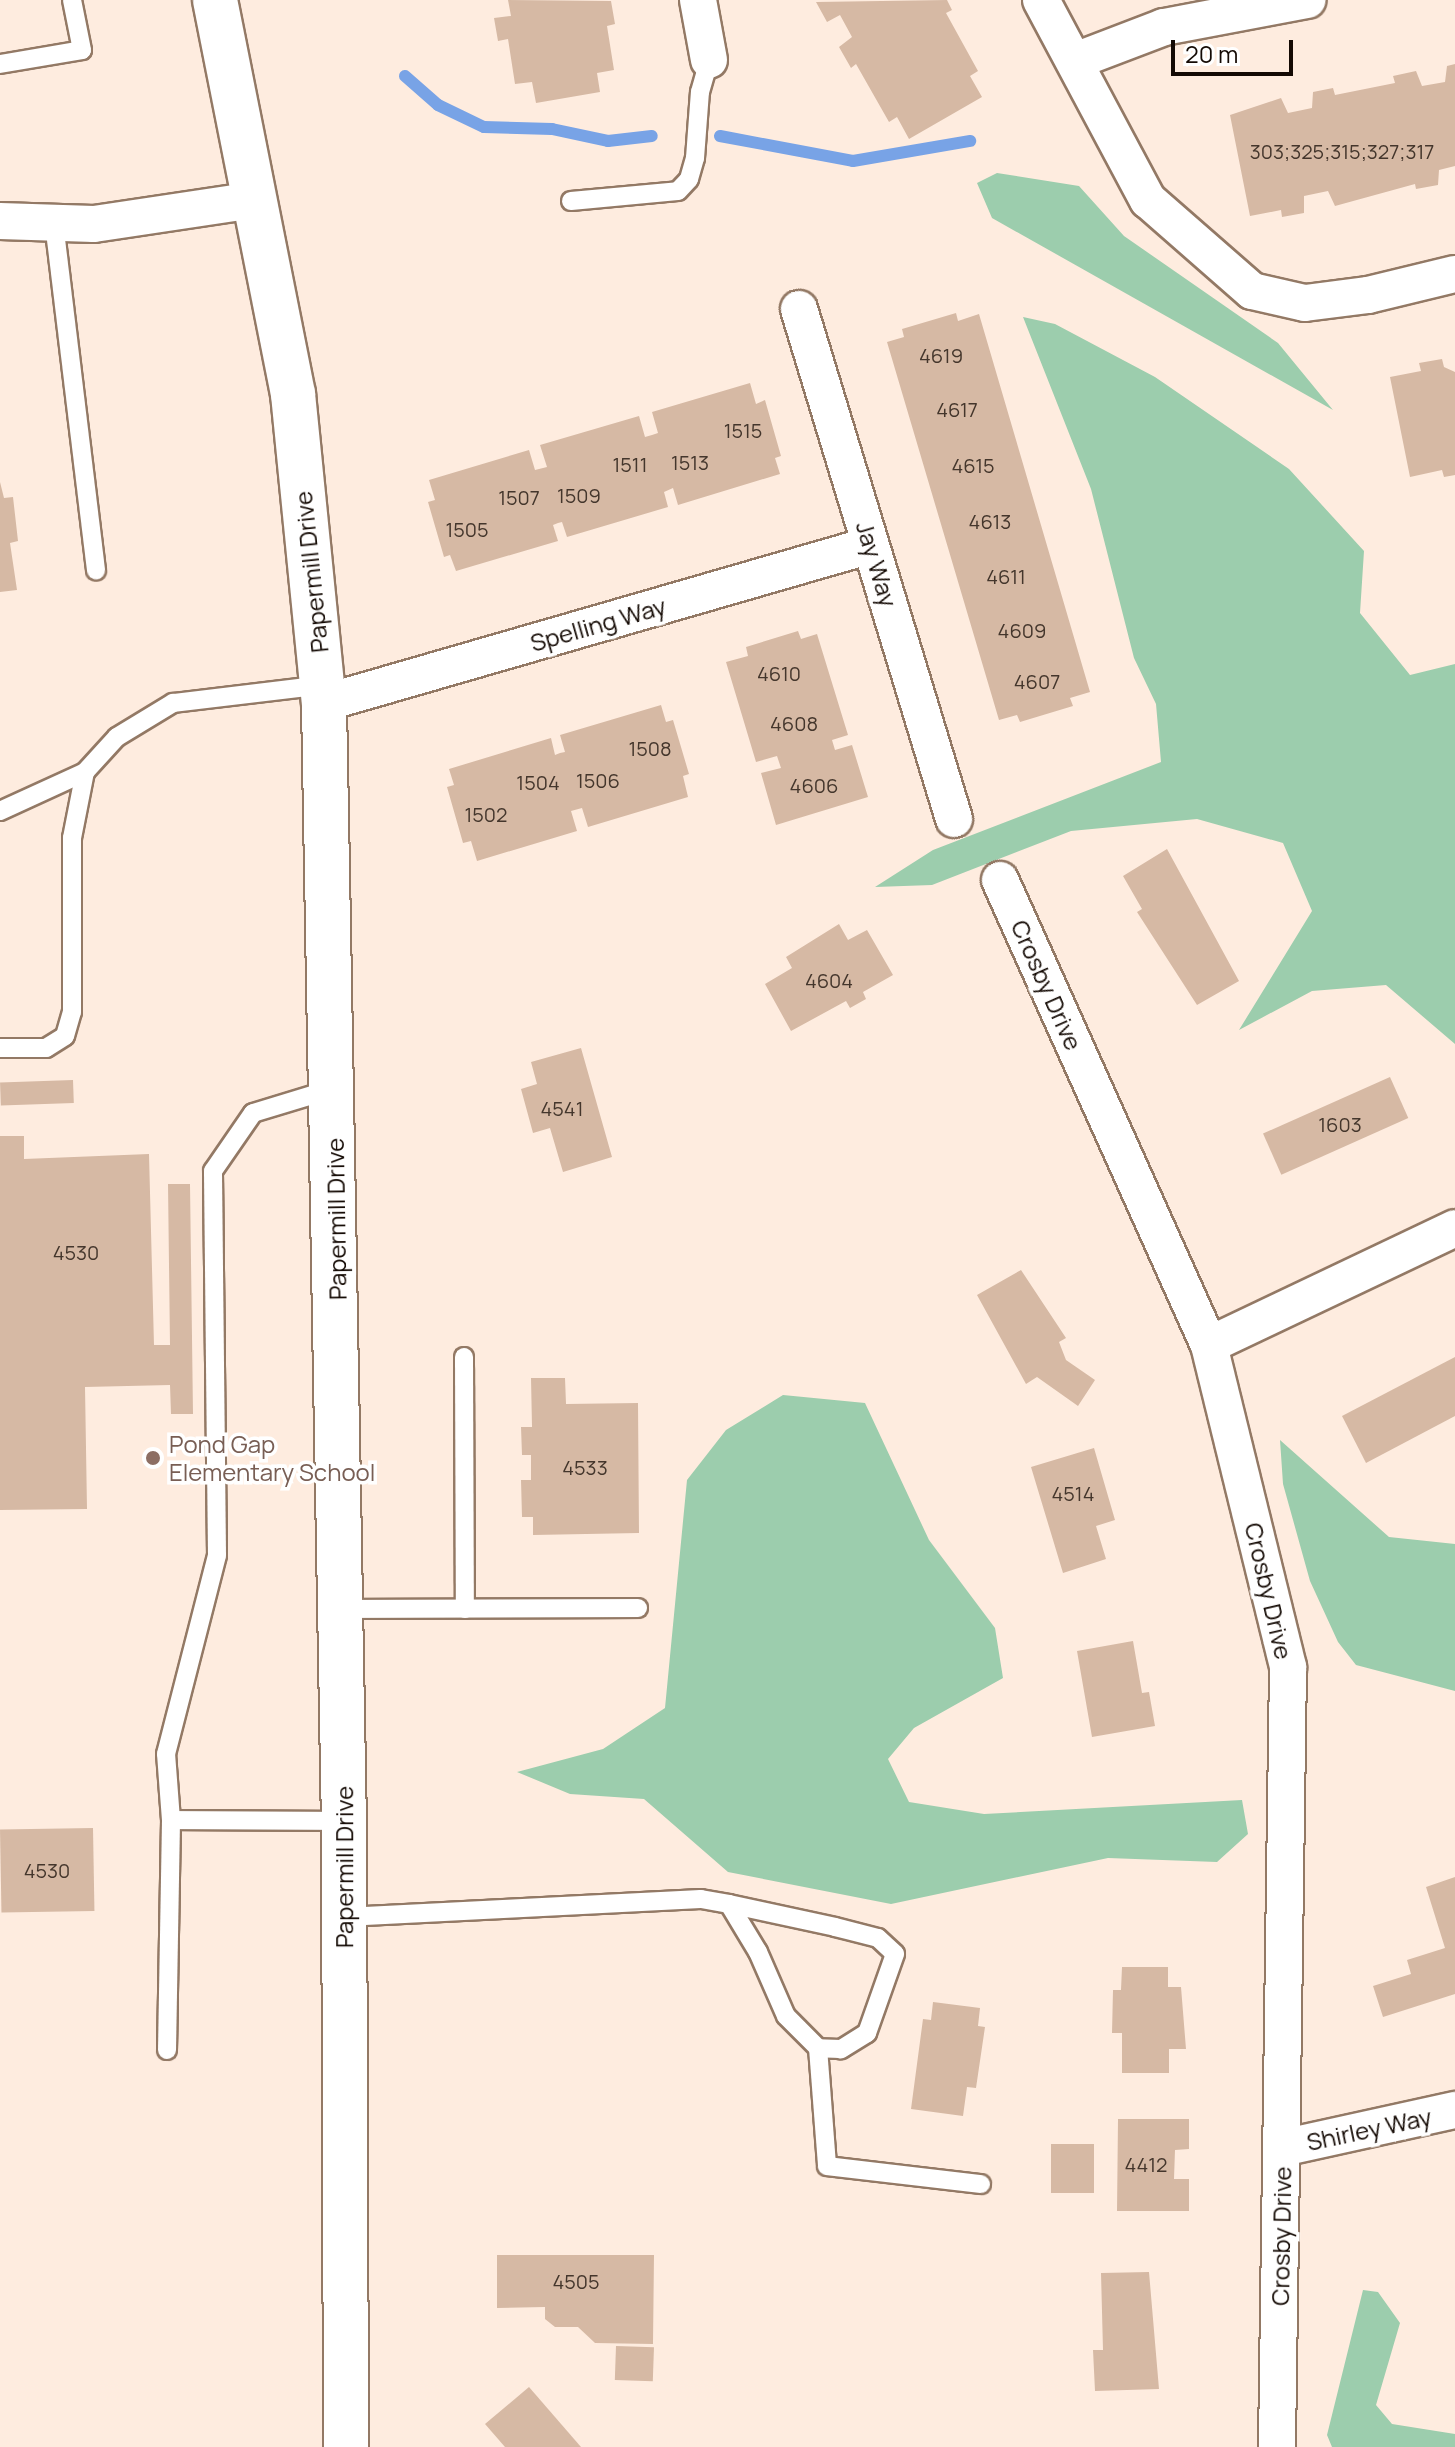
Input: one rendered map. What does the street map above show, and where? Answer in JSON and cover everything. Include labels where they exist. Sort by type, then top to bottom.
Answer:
[{"type":"main road","name":"Papermill Drive","points":[[215,0],[293,394],[324,694],[334,1088],[344,1821],[346,2447]]},
{"type":"street","points":[[698,0],[709,60]]},
{"type":"street","points":[[1041,0],[1148,200],[1252,291],[1305,303],[1368,295],[1455,274]]},
{"type":"street","points":[[1075,61],[1164,27],[1307,0]]},
{"type":"street","points":[[0,221],[94,224],[254,200]]},
{"type":"street","name":"Jay Way","points":[[799,309],[954,819]]},
{"type":"street","name":"Spelling Way","points":[[324,694],[871,545]]},
{"type":"street","name":"Crosby Drive","points":[[1000,880],[1209,1345],[1288,1667],[1277,2447]]},
{"type":"street","points":[[1209,1345],[1455,1228]]},
{"type":"street","name":"Shirley Way","points":[[1282,2148],[1455,2110]]},
{"type":"lane","points":[[0,64],[82,50],[72,0]]},
{"type":"lane","points":[[571,201],[678,191],[689,179],[695,158],[700,92],[709,60]]},
{"type":"lane","points":[[54,223],[96,570]]},
{"type":"lane","points":[[0,811],[85,772],[117,737],[173,703],[324,694]]},
{"type":"lane","points":[[0,1048],[46,1048],[65,1036],[72,1012],[72,838],[85,772]]},
{"type":"lane","points":[[167,2050],[171,1820],[166,1754],[217,1555],[213,1171],[253,1113],[334,1088]]},
{"type":"lane","points":[[464,1357],[465,1609]]},
{"type":"lane","points":[[341,1609],[638,1608]]},
{"type":"lane","points":[[171,1820],[344,1821]]},
{"type":"lane","points":[[345,1917],[701,1899],[878,1938],[895,1954],[867,2033],[841,2049],[818,2048]]},
{"type":"lane","points":[[729,1904],[786,2016],[818,2048],[827,2166],[981,2184]]},
{"type":"green space","points":[[997,173],[1079,186],[1124,236],[1278,343],[1333,410],[992,218],[977,183]]},
{"type":"green space","points":[[1023,317],[1055,324],[1155,377],[1289,469],[1364,551],[1360,613],[1410,675],[1455,664],[1455,1044],[1386,985],[1312,991],[1239,1030],[1312,911],[1283,843],[1197,819],[1071,831],[932,885],[875,887],[933,850],[1161,762],[1156,704],[1134,658],[1091,489]]},
{"type":"green space","points":[[783,1395],[865,1403],[929,1540],[995,1628],[1003,1678],[914,1728],[888,1759],[909,1802],[984,1814],[1242,1800],[1248,1834],[1217,1862],[1108,1858],[891,1904],[728,1872],[644,1799],[570,1794],[517,1772],[603,1749],[665,1708],[687,1480],[726,1430]]},
{"type":"green space","points":[[1280,1440],[1389,1537],[1455,1544],[1455,1691],[1356,1665],[1338,1642],[1310,1581],[1283,1484]]},
{"type":"green space","points":[[1363,2290],[1378,2292],[1400,2323],[1376,2405],[1392,2424],[1455,2434],[1455,2447],[1332,2447],[1327,2435]]},
{"type":"building","points":[[508,0],[611,1],[615,24],[607,26],[614,70],[597,73],[600,92],[536,103],[532,82],[515,84],[508,39],[498,41],[494,18],[511,16]]},
{"type":"building","points":[[947,0],[952,10],[946,13],[978,71],[970,76],[982,97],[909,139],[897,117],[889,122],[856,64],[851,68],[839,47],[852,37],[840,15],[827,22],[816,2]]},
{"type":"building","points":[[1455,64],[1455,166],[1439,170],[1438,185],[1416,189],[1415,184],[1335,206],[1328,191],[1304,196],[1304,213],[1282,217],[1281,210],[1250,216],[1230,115],[1281,98],[1288,113],[1312,108],[1313,92],[1333,88],[1335,95],[1395,83],[1393,76],[1416,71],[1422,86],[1445,82],[1447,66]]},
{"type":"building","points":[[956,313],[958,321],[979,314],[1090,692],[1070,698],[1073,706],[1020,722],[1017,715],[999,720],[887,342],[904,337],[902,329]]},
{"type":"building","points":[[1442,359],[1444,367],[1455,372],[1455,475],[1444,477],[1442,470],[1410,477],[1390,377],[1421,371],[1419,363]]},
{"type":"building","points":[[750,383],[756,404],[765,400],[781,456],[775,458],[780,474],[678,505],[673,488],[664,492],[668,507],[567,537],[562,522],[558,523],[553,525],[558,541],[456,571],[450,555],[444,557],[428,502],[435,500],[429,480],[529,450],[535,470],[547,467],[540,445],[639,416],[645,437],[652,435],[658,433],[652,412]]},
{"type":"building","points":[[0,482],[4,498],[13,497],[18,541],[10,543],[17,590],[0,592]]},
{"type":"building","points":[[798,631],[801,639],[817,634],[848,735],[832,740],[835,750],[852,745],[868,797],[776,825],[761,773],[781,768],[777,756],[756,762],[726,662],[748,656],[746,647]]},
{"type":"building","points":[[661,705],[666,722],[673,720],[689,774],[683,776],[688,797],[588,827],[582,808],[571,811],[577,831],[477,861],[471,841],[463,843],[447,787],[454,785],[449,769],[551,738],[555,755],[565,752],[560,735]]},
{"type":"building","points":[[1167,849],[1239,981],[1197,1005],[1137,912],[1142,909],[1123,876]]},
{"type":"building","points":[[839,924],[848,940],[867,930],[893,975],[863,992],[866,999],[850,1008],[846,1001],[791,1031],[765,984],[792,968],[786,957]]},
{"type":"building","points":[[581,1048],[612,1157],[563,1172],[550,1128],[533,1133],[521,1089],[537,1084],[531,1062]]},
{"type":"building","points":[[1390,1077],[1408,1118],[1281,1175],[1263,1134]]},
{"type":"building","points":[[73,1080],[74,1103],[1,1106],[0,1083]]},
{"type":"building","points":[[0,1136],[24,1136],[24,1159],[149,1154],[154,1345],[170,1345],[168,1184],[190,1184],[193,1414],[171,1414],[170,1385],[85,1387],[87,1509],[0,1510]]},
{"type":"building","points":[[1021,1270],[1066,1338],[1059,1342],[1066,1360],[1095,1380],[1078,1406],[1037,1377],[1026,1384],[977,1295]]},
{"type":"building","points":[[1455,1357],[1455,1416],[1366,1463],[1342,1416]]},
{"type":"building","points":[[531,1378],[565,1378],[566,1404],[638,1403],[639,1533],[533,1535],[533,1517],[522,1517],[521,1480],[531,1480],[531,1455],[522,1455],[521,1427],[532,1427]]},
{"type":"building","points":[[1094,1448],[1115,1520],[1096,1526],[1106,1559],[1063,1573],[1031,1467]]},
{"type":"building","points":[[1133,1641],[1142,1693],[1149,1692],[1155,1726],[1092,1737],[1077,1651]]},
{"type":"building","points":[[93,1828],[94,1911],[1,1913],[0,1830]]},
{"type":"building","points":[[1455,1877],[1455,1994],[1383,2017],[1373,1986],[1411,1974],[1407,1960],[1445,1948],[1426,1887]]},
{"type":"building","points":[[1122,1967],[1168,1967],[1168,1987],[1181,1987],[1186,2049],[1169,2049],[1169,2073],[1122,2073],[1122,2033],[1112,2033],[1113,1990],[1121,1990]]},
{"type":"building","points":[[933,2002],[980,2008],[978,2026],[985,2027],[976,2088],[967,2087],[963,2116],[911,2109],[923,2019],[931,2020]]},
{"type":"building","points":[[1118,2119],[1189,2119],[1189,2149],[1175,2150],[1174,2179],[1189,2179],[1189,2211],[1117,2211]]},
{"type":"building","points":[[1051,2144],[1094,2144],[1094,2193],[1051,2193]]},
{"type":"building","points":[[497,2255],[654,2255],[653,2344],[595,2343],[578,2327],[555,2327],[545,2319],[545,2307],[497,2308]]},
{"type":"building","points":[[1149,2272],[1159,2389],[1095,2391],[1093,2350],[1103,2350],[1101,2273]]},
{"type":"building","points":[[616,2346],[654,2347],[653,2381],[615,2380]]},
{"type":"building","points":[[529,2387],[581,2447],[505,2447],[485,2424]]},
{"type":"waterway","points":[[405,76],[438,105],[484,127],[552,129],[608,141],[652,136]]},
{"type":"waterway","points":[[720,136],[853,161],[970,141]]},
{"type":"place","name":"Pond Gap Elementary School","points":[[153,1458]]}]
